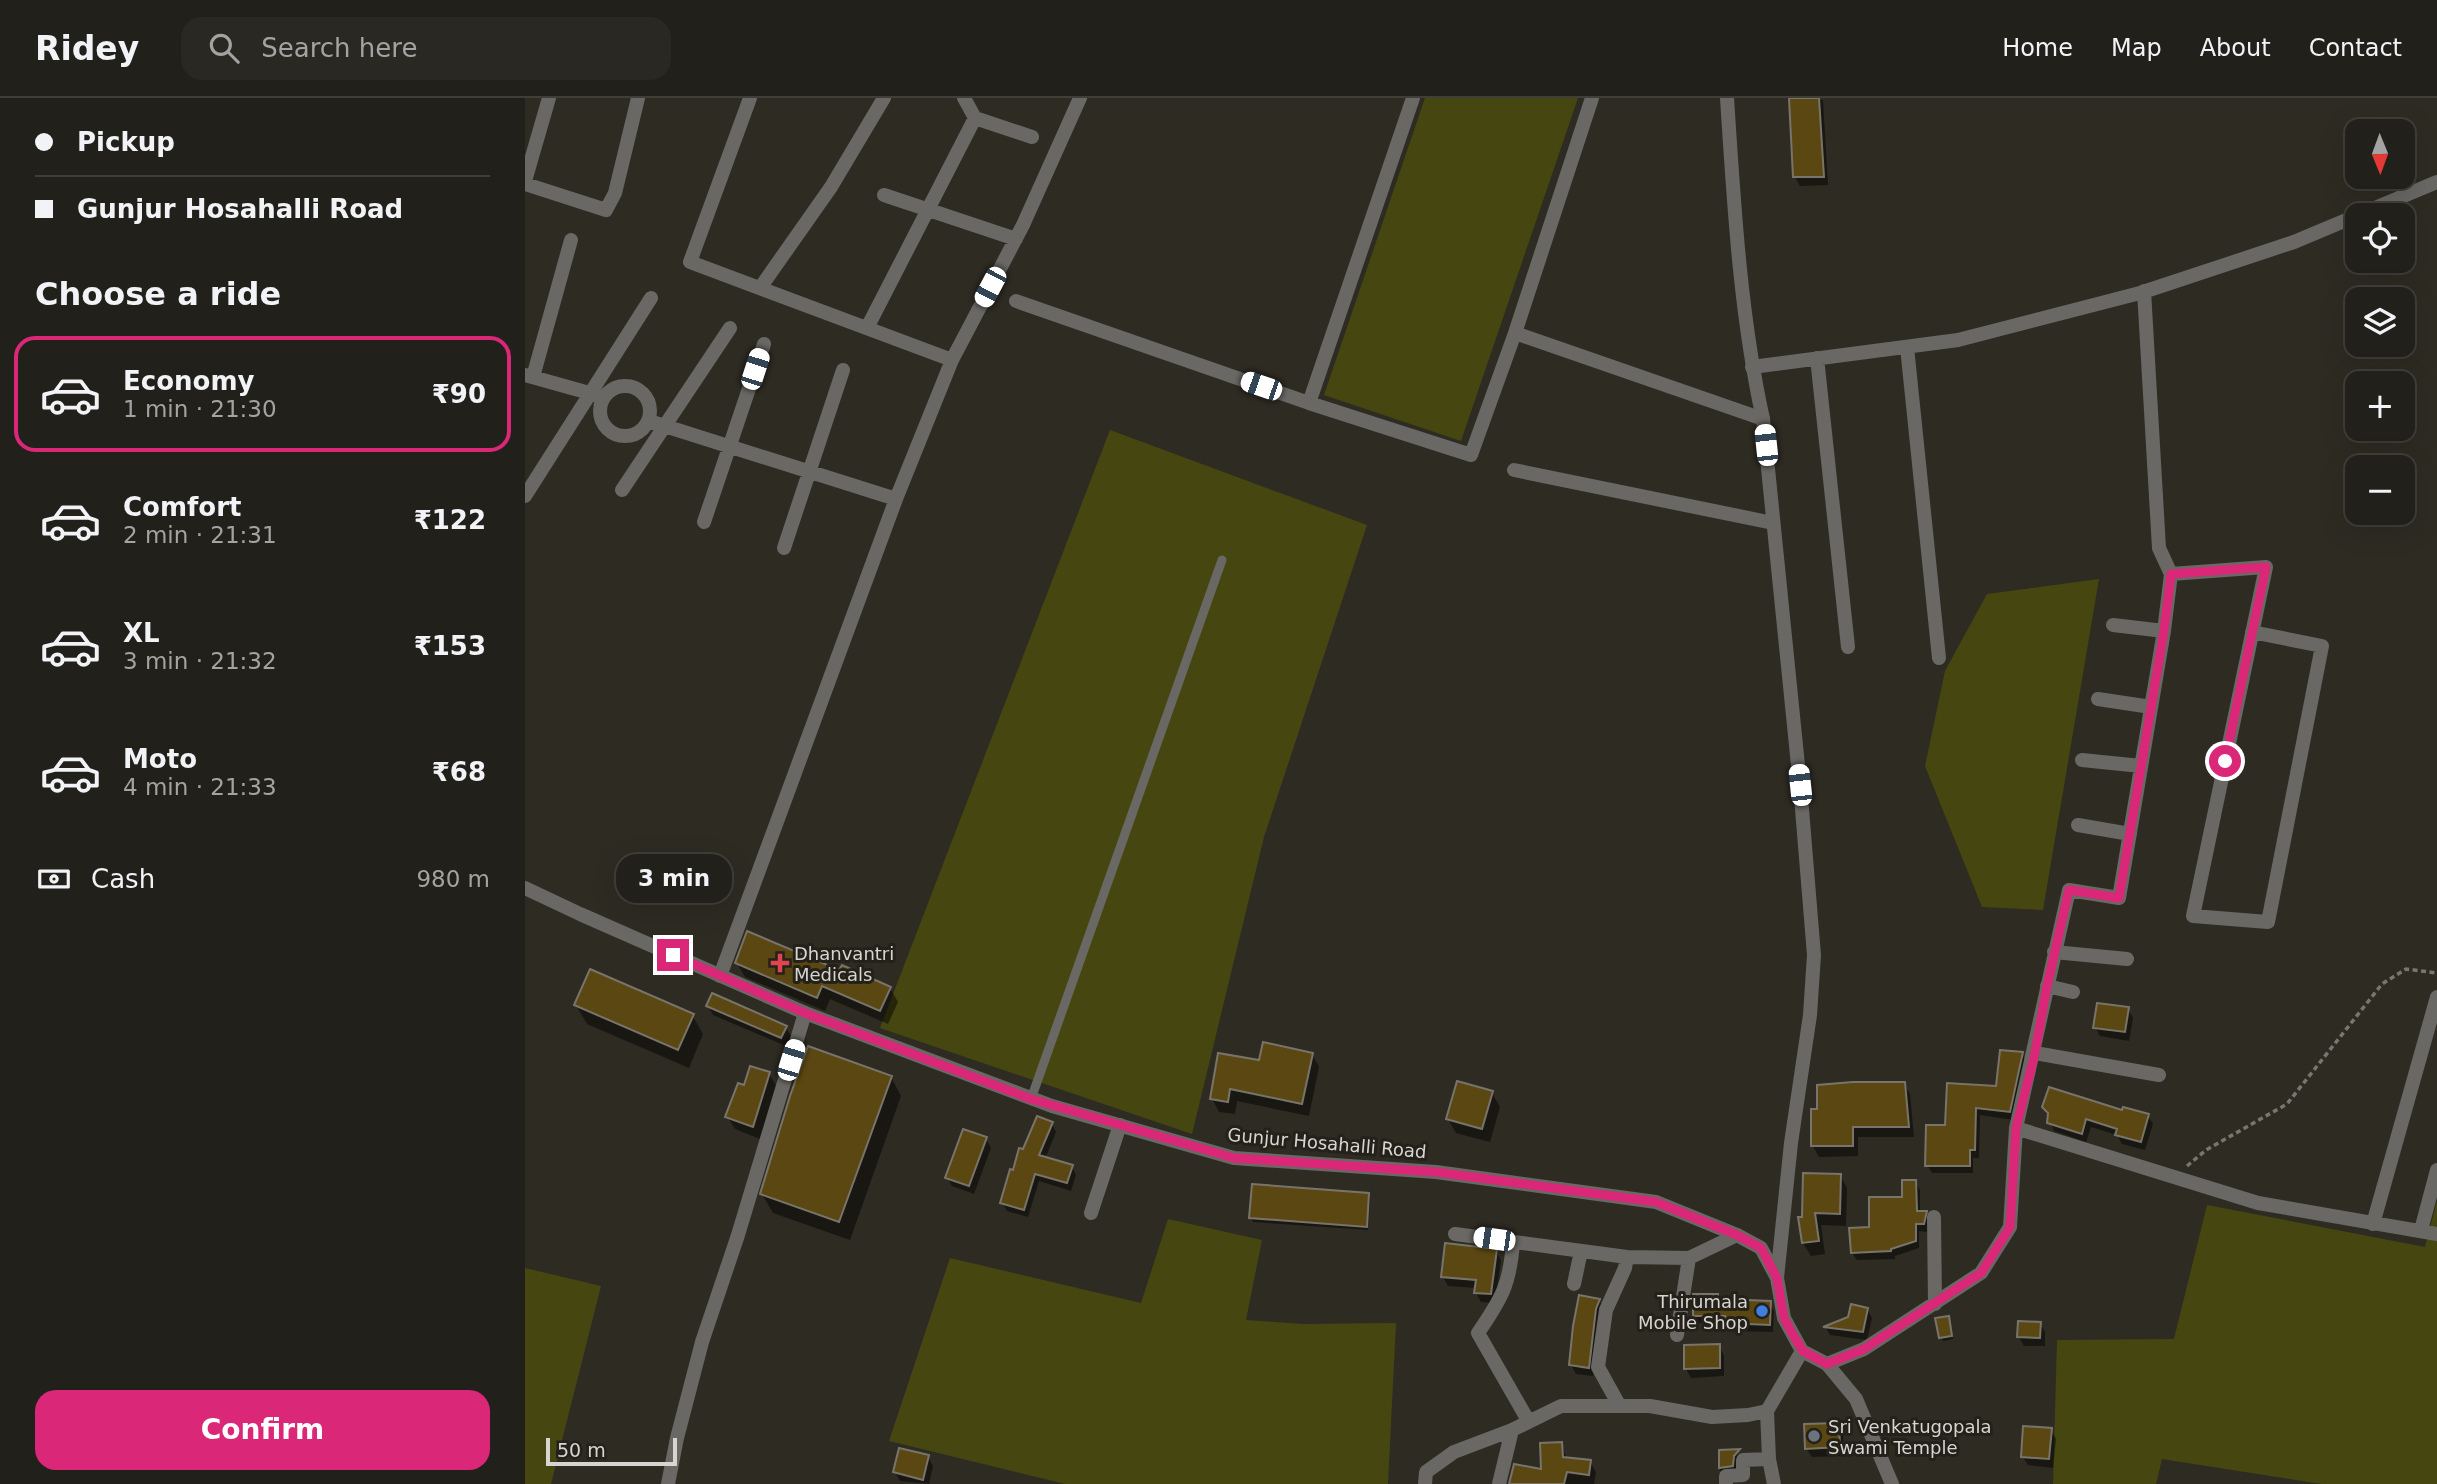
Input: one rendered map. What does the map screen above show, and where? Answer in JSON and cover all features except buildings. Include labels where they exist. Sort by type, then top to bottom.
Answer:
[{"type":"street","points":[[549,98],[525,183],[606,210],[615,193],[638,98]]},
{"type":"street","points":[[750,98],[690,262],[952,360]]},
{"type":"street","points":[[760,288],[831,187],[884,98]]},
{"type":"street","points":[[964,98],[975,118],[1032,138]]},
{"type":"street","points":[[720,976],[896,499],[952,360],[1016,239],[1080,98]]},
{"type":"street","points":[[1310,402],[1413,98]]},
{"type":"street","points":[[1016,301],[1471,456],[1593,98]]},
{"type":"street","points":[[1727,98],[1733,200],[1752,367],[1763,419],[1814,956],[1810,1015],[1791,1143],[1777,1278]]},
{"type":"street","points":[[867,328],[975,118]]},
{"type":"street","points":[[1752,367],[1958,340],[2144,291],[2294,242],[2437,182]]},
{"type":"street","points":[[884,195],[1016,239]]},
{"type":"street","points":[[571,240],[529,376],[598,395],[617,387],[634,387],[647,397],[651,413],[649,421],[644,428],[630,436],[613,433],[606,428],[600,413],[598,395]]},
{"type":"street","points":[[1827,1364],[1864,1349],[1981,1273],[2010,1227],[2016,1128],[2035,1053],[2069,890],[2119,898],[2164,631],[2171,574],[2159,548],[2144,291]]},
{"type":"street","points":[[525,496],[598,395],[651,298]]},
{"type":"street","points":[[622,490],[730,328]]},
{"type":"street","points":[[1515,333],[1763,419]]},
{"type":"street","points":[[704,522],[764,344]]},
{"type":"street","points":[[1907,347],[1939,658]]},
{"type":"street","points":[[1817,358],[1848,646]]},
{"type":"street","points":[[784,548],[843,370]]},
{"type":"street","points":[[649,421],[896,499]]},
{"type":"street","points":[[1514,470],[1773,523]]},
{"type":"street","points":[[2171,574],[2266,567],[2252,632],[2193,916],[2267,922],[2322,646],[2252,632]]},
{"type":"street","points":[[2113,625],[2164,631]]},
{"type":"street","points":[[2098,699],[2151,707]]},
{"type":"street","points":[[2083,760],[2141,766]]},
{"type":"street","points":[[2078,825],[2130,834]]},
{"type":"street","name":"Gunjur Hosahalli Road","points":[[525,887],[805,1013],[1031,1099],[1234,1158],[1436,1172],[1656,1202],[1737,1235],[1761,1248],[1777,1278],[1784,1318],[1803,1351]]},
{"type":"street","points":[[2054,952],[2127,959]]},
{"type":"street","points":[[2047,986],[2073,992]]},
{"type":"street","points":[[2373,1224],[2437,997]]},
{"type":"street","points":[[668,1484],[702,1342],[738,1235],[805,1013]]},
{"type":"street","points":[[2035,1053],[2159,1075]]},
{"type":"street","points":[[1091,1213],[1120,1125]]},
{"type":"street","points":[[2016,1128],[2258,1203],[2437,1234]]},
{"type":"street","points":[[2421,1230],[2437,1170]]},
{"type":"street","points":[[1934,1217],[1935,1304]]},
{"type":"street","points":[[1455,1234],[1627,1258],[1689,1258],[1737,1235]]},
{"type":"street","points":[[1513,1242],[1511,1273],[1497,1305],[1478,1333],[1529,1422]]},
{"type":"street","points":[[1574,1284],[1581,1251]]},
{"type":"street","points":[[1619,1405],[1598,1367],[1606,1310],[1627,1258]]},
{"type":"street","points":[[1678,1335],[1689,1258]]},
{"type":"street","points":[[1774,1484],[1769,1459],[1767,1411],[1803,1351],[1827,1364],[1856,1399],[1892,1484]]},
{"type":"street","points":[[1425,1484],[1426,1472],[1454,1452],[1513,1430],[1561,1406],[1650,1406],[1712,1417],[1767,1411]]},
{"type":"street","points":[[1499,1484],[1513,1430]]},
{"type":"street","points":[[1726,1484],[1726,1476],[1743,1475],[1743,1460],[1769,1459]]},
{"type":"lane","points":[[1031,1099],[1222,560]]},
{"type":"path","points":[[2174,1177],[2206,1150],[2287,1104],[2382,984],[2406,969],[2437,973]]},
{"type":"shaded area","points":[[1425,98],[1578,98],[1461,441],[1324,395]]},
{"type":"shaded area","points":[[1110,430],[1367,525],[1264,837],[1192,1134],[880,1028]]},
{"type":"shaded area","points":[[2099,579],[2043,910],[1982,907],[1925,766],[1945,671],[1987,594]]},
{"type":"shaded area","points":[[2437,1201],[2437,1484],[2322,1484],[2162,1459],[2156,1484],[2053,1484],[2057,1340],[2174,1339],[2207,1205],[2425,1247]]},
{"type":"shaded area","points":[[1168,1219],[1262,1240],[1246,1320],[1303,1324],[1396,1323],[1388,1484],[1065,1484],[889,1441],[950,1258],[1141,1303]]},
{"type":"shaded area","points":[[525,1268],[601,1286],[551,1484],[525,1484]]},
{"type":"place","name":"Dhanvantri Medicals","points":[[780,963]]},
{"type":"place","name":"Thirumala Mobile Shop","points":[[1762,1311]]},
{"type":"place","name":"Sri Venkatugopala Swami Temple","points":[[1814,1436]]},
{"type":"route","points":[[673,955],[805,1013],[1031,1099],[1234,1158],[1436,1172],[1656,1202],[1737,1235],[1761,1248],[1777,1278],[1784,1318],[1793,1335],[1803,1351],[1827,1364],[1864,1349],[1981,1273],[2010,1227],[2016,1128],[2035,1053],[2069,890],[2119,898],[2164,631],[2171,574],[2266,567],[2225,761]]}]
